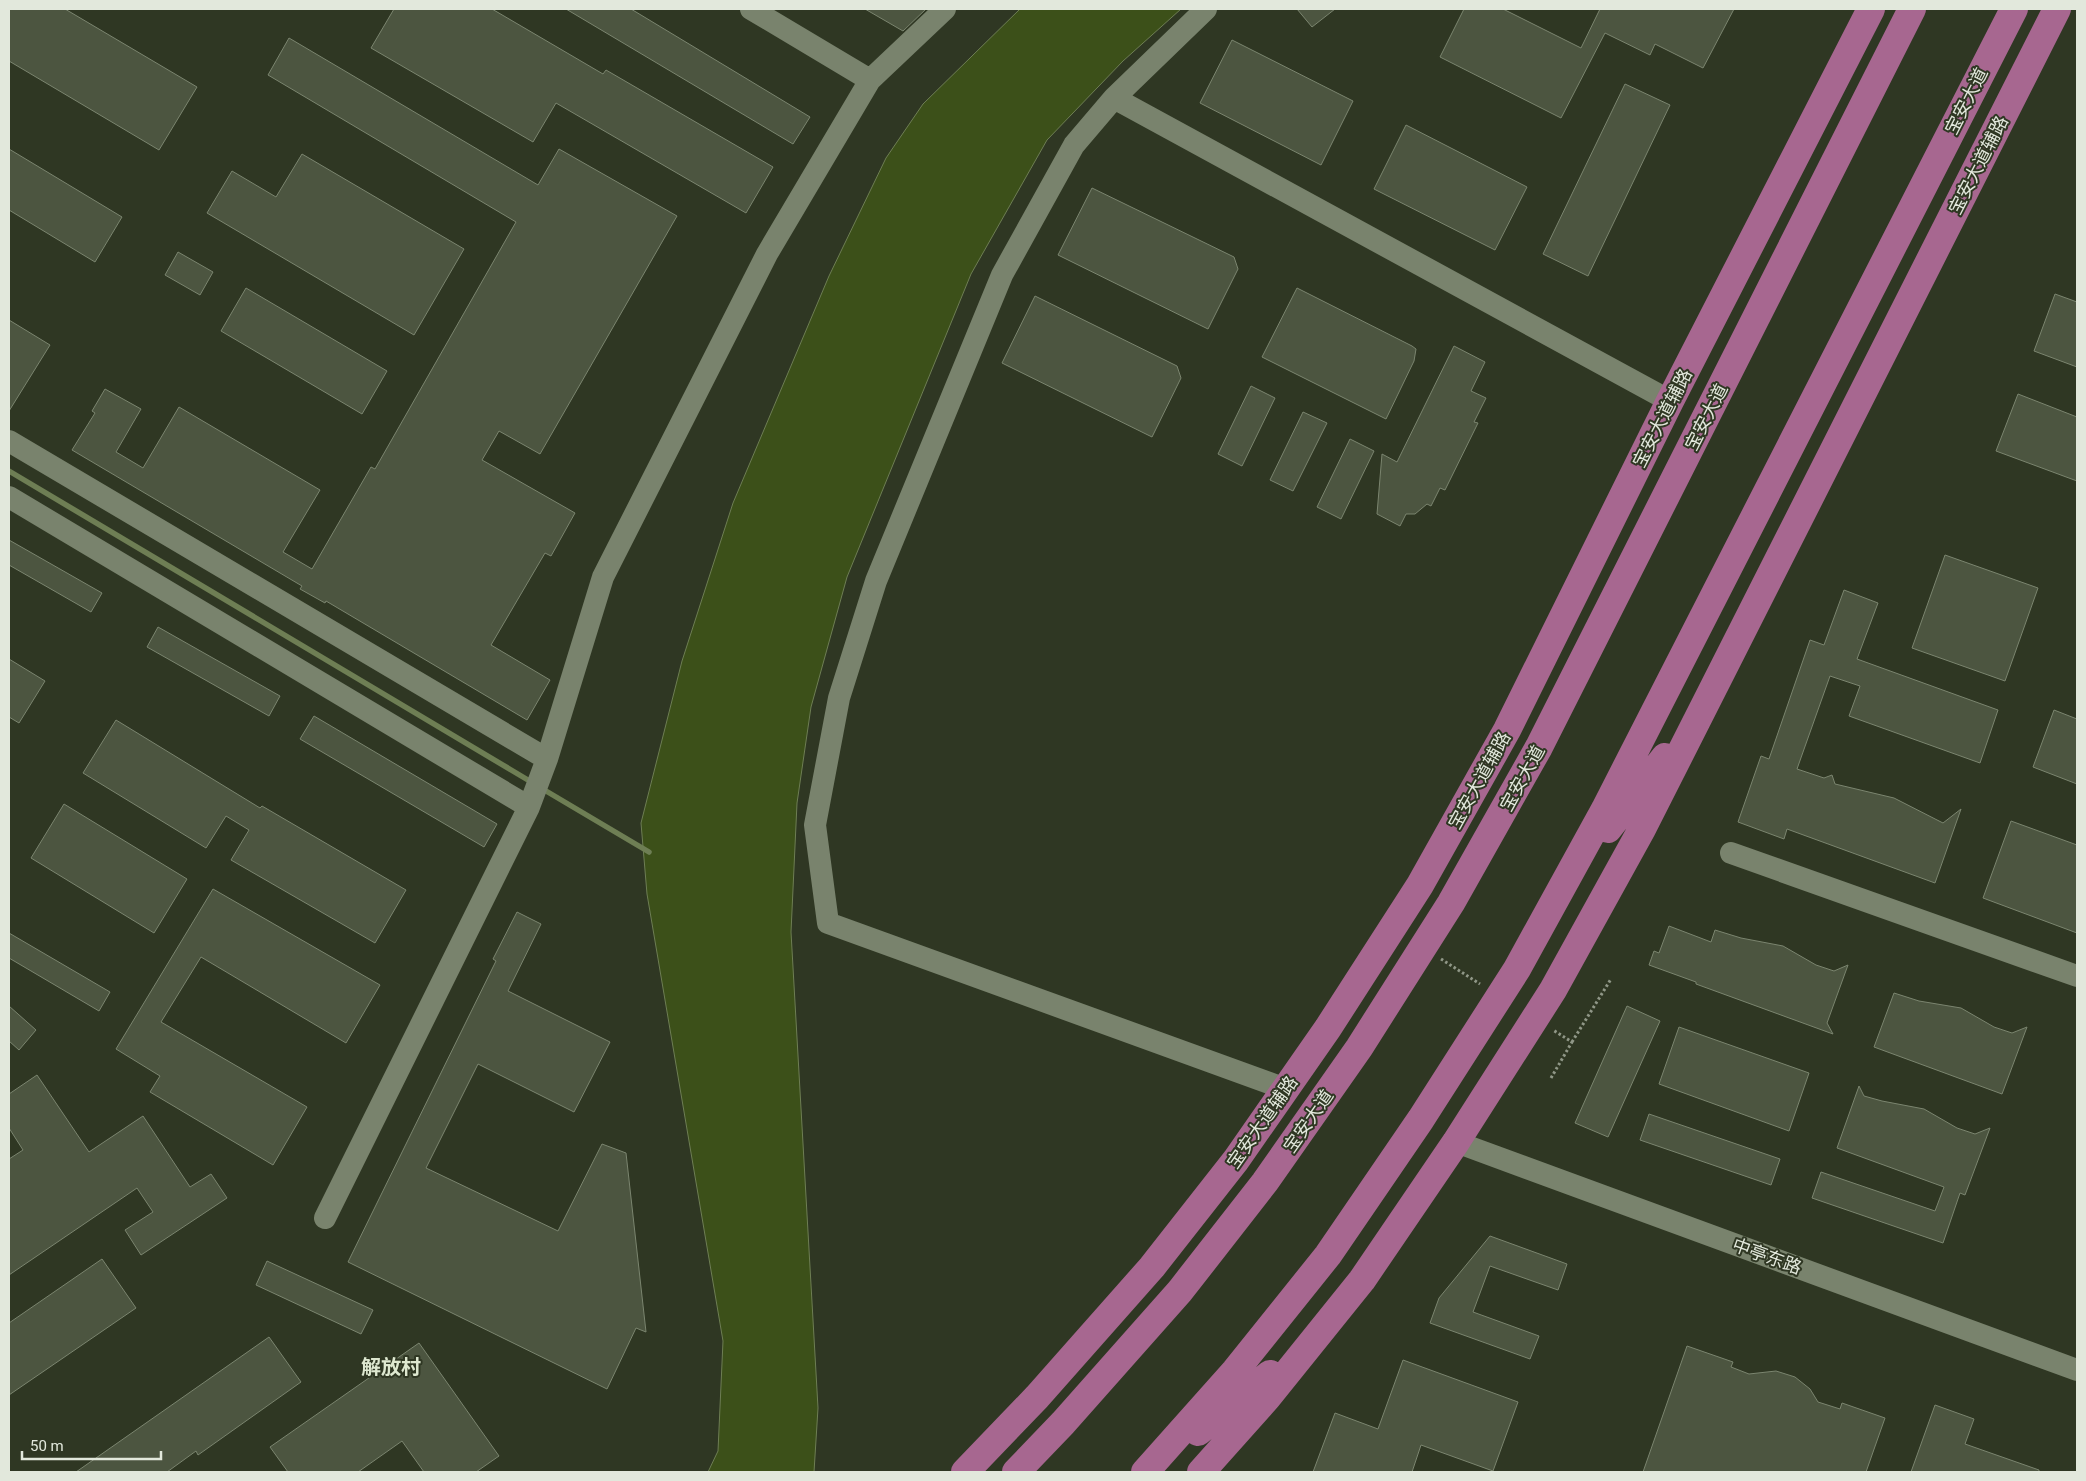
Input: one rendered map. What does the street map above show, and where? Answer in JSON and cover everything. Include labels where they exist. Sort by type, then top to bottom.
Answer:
[{"type":"main road","name":"宝安大道辅路","points":[[966,1472],[1037,1397],[1152,1267],[1236,1160],[1328,1028],[1420,885],[1507,730],[1670,401],[1871,9]]},
{"type":"main road","name":"宝安大道","points":[[1016,1472],[1063,1423],[1180,1291],[1265,1182],[1359,1048],[1451,904],[1540,747],[1912,9]]},
{"type":"main road","name":"宝安大道","points":[[1147,1472],[1235,1371],[1328,1255],[1421,1119],[1507,985],[1614,792],[2014,9]]},
{"type":"main road","name":"宝安大道辅路","points":[[1201,1472],[1267,1398],[1362,1280],[1456,1142],[1553,990],[1642,829],[2057,9]]},
{"type":"main road","points":[[1563,885],[1700,713]]},
{"type":"main road","points":[[1397,921],[1540,747]]},
{"type":"main road","points":[[1147,1472],[1315,1338]]},
{"type":"street","points":[[752,9],[870,80]]},
{"type":"street","points":[[325,1218],[531,802],[545,765],[603,577],[767,254],[870,80],[945,9]]},
{"type":"street","points":[[1206,9],[1114,98],[1074,145],[1002,275],[876,581],[839,698],[815,825],[828,924],[1286,1089]]},
{"type":"street","points":[[1114,98],[1670,401]]},
{"type":"street","points":[[9,442],[545,765]]},
{"type":"street","points":[[9,497],[531,802]]},
{"type":"street","points":[[1731,853],[2077,976]]},
{"type":"street","name":"中亭东路","points":[[1456,1142],[2077,1370]]},
{"type":"path","points":[[1439,957],[1481,984]]},
{"type":"path","points":[[1551,1078],[1611,979]]},
{"type":"path","points":[[1547,1026],[1572,1042]]},
{"type":"shaded area","points":[[1020,9],[1181,9],[1123,61],[1047,140],[971,274],[847,577],[811,707],[797,803],[791,932],[818,1408],[814,1472],[708,1472],[718,1451],[723,1341],[647,894],[641,823],[682,661],[733,503],[829,276],[886,158],[923,104]]},
{"type":"building","points":[[9,9],[65,9],[197,87],[159,150],[9,61]]},
{"type":"building","points":[[394,9],[492,9],[603,74],[606,70],[773,167],[746,213],[556,103],[533,142],[371,48]]},
{"type":"building","points":[[566,9],[631,9],[810,117],[793,144]]},
{"type":"building","points":[[865,9],[926,9],[903,31]]},
{"type":"building","points":[[1297,9],[1335,9],[1312,27]]},
{"type":"building","points":[[1464,9],[1503,9],[1581,48],[1600,9],[1734,9],[1703,68],[1655,44],[1650,55],[1605,33],[1561,118],[1440,57]]},
{"type":"building","points":[[289,38],[538,185],[559,149],[677,216],[540,454],[499,431],[482,460],[575,513],[551,556],[545,553],[491,645],[550,680],[527,720],[326,601],[325,603],[300,589],[302,586],[72,450],[95,413],[92,411],[105,389],[141,409],[116,452],[143,468],[179,407],[320,490],[283,552],[312,569],[371,467],[375,469],[516,222],[268,75]]},
{"type":"building","points":[[1232,40],[1353,101],[1321,165],[1200,103]]},
{"type":"building","points":[[1625,84],[1670,105],[1588,276],[1543,254]]},
{"type":"building","points":[[1406,125],[1527,187],[1495,250],[1374,189]]},
{"type":"building","points":[[9,149],[122,217],[95,262],[9,210]]},
{"type":"building","points":[[302,154],[464,249],[414,335],[207,213],[232,171],[276,197]]},
{"type":"building","points":[[1092,188],[1234,257],[1238,269],[1208,329],[1058,255]]},
{"type":"building","points":[[178,252],[213,272],[200,295],[165,275]]},
{"type":"building","points":[[246,288],[387,371],[362,414],[221,331]]},
{"type":"building","points":[[1297,288],[1416,349],[1414,361],[1386,419],[1262,357]]},
{"type":"building","points":[[2055,294],[2077,302],[2077,367],[2034,351]]},
{"type":"building","points":[[1035,296],[1177,366],[1181,378],[1152,437],[1002,363]]},
{"type":"building","points":[[9,320],[50,345],[9,411]]},
{"type":"building","points":[[1454,346],[1485,362],[1471,391],[1486,398],[1474,422],[1478,423],[1445,490],[1440,488],[1431,506],[1427,504],[1415,514],[1406,514],[1400,526],[1377,514],[1382,454],[1397,462]]},
{"type":"building","points":[[1251,386],[1275,398],[1242,466],[1218,454]]},
{"type":"building","points":[[2018,394],[2077,417],[2077,481],[1996,451]]},
{"type":"building","points":[[1303,412],[1327,423],[1293,491],[1270,480]]},
{"type":"building","points":[[1350,439],[1374,451],[1341,519],[1317,507]]},
{"type":"building","points":[[9,540],[102,593],[91,612],[9,565]]},
{"type":"building","points":[[1945,555],[2038,588],[2005,681],[1912,648]]},
{"type":"building","points":[[1844,590],[1878,603],[1857,659],[1998,710],[1980,763],[1849,716],[1860,686],[1830,676],[1797,769],[1824,778],[1832,775],[1835,784],[1894,798],[1943,823],[1961,809],[1935,883],[1787,829],[1784,839],[1738,822],[1761,756],[1769,759],[1810,640],[1824,645]]},
{"type":"building","points":[[158,627],[280,696],[269,716],[147,647]]},
{"type":"building","points":[[9,659],[45,681],[19,723],[9,717]]},
{"type":"building","points":[[2054,710],[2077,719],[2077,784],[2033,767]]},
{"type":"building","points":[[314,716],[497,824],[484,847],[300,739]]},
{"type":"building","points":[[116,720],[260,808],[262,806],[406,890],[375,943],[231,860],[249,830],[226,816],[206,848],[83,773]]},
{"type":"building","points":[[64,804],[187,879],[154,933],[31,858]]},
{"type":"building","points":[[2011,821],[2077,845],[2077,933],[1983,898]]},
{"type":"building","points":[[213,889],[380,985],[346,1043],[201,957],[161,1022],[307,1107],[273,1165],[150,1092],[160,1076],[116,1049]]},
{"type":"building","points":[[517,912],[541,924],[508,991],[610,1042],[574,1112],[478,1064],[426,1168],[558,1231],[602,1144],[626,1153],[646,1332],[636,1328],[607,1389],[348,1262],[496,961],[493,959]]},
{"type":"building","points":[[1669,926],[1711,942],[1715,930],[1741,938],[1783,946],[1816,965],[1834,971],[1848,965],[1827,1023],[1833,1034],[1649,965],[1654,951],[1659,953]]},
{"type":"building","points":[[9,933],[110,992],[99,1011],[9,958]]},
{"type":"building","points":[[1894,993],[1919,1001],[1961,1008],[1994,1027],[2012,1033],[2027,1027],[2002,1094],[1874,1047]]},
{"type":"building","points":[[9,1006],[36,1030],[19,1050],[9,1041]]},
{"type":"building","points":[[1627,1006],[1660,1021],[1608,1137],[1575,1123]]},
{"type":"building","points":[[1679,1027],[1809,1073],[1789,1131],[1659,1084]]},
{"type":"building","points":[[37,1075],[89,1152],[143,1116],[190,1187],[211,1174],[227,1198],[141,1255],[125,1230],[153,1212],[137,1188],[9,1275],[9,1159],[23,1150],[9,1128],[9,1094]]},
{"type":"building","points":[[1859,1086],[1864,1096],[1924,1109],[1957,1128],[1975,1134],[1990,1128],[1965,1195],[1960,1193],[1943,1243],[1812,1198],[1821,1172],[1935,1211],[1944,1187],[1837,1148]]},
{"type":"building","points":[[1649,1114],[1780,1159],[1771,1185],[1640,1140]]},
{"type":"building","points":[[1490,1236],[1567,1264],[1558,1290],[1490,1266],[1473,1312],[1539,1336],[1530,1359],[1430,1323],[1439,1298]]},
{"type":"building","points":[[102,1259],[136,1308],[9,1395],[9,1323]]},
{"type":"building","points":[[267,1261],[373,1310],[361,1334],[256,1285]]},
{"type":"building","points":[[269,1337],[301,1382],[198,1455],[196,1451],[167,1472],[76,1472]]},
{"type":"building","points":[[419,1343],[499,1456],[476,1472],[424,1472],[402,1441],[358,1472],[288,1472],[270,1447]]},
{"type":"building","points":[[1687,1346],[1733,1362],[1731,1367],[1749,1374],[1776,1371],[1795,1377],[1810,1389],[1818,1402],[1840,1409],[1842,1403],[1885,1418],[1866,1472],[1643,1472]]},
{"type":"building","points":[[1403,1360],[1518,1402],[1493,1471],[1421,1445],[1412,1472],[1313,1472],[1335,1413],[1378,1429]]},
{"type":"building","points":[[1935,1405],[1974,1419],[1965,1444],[2039,1470],[2039,1472],[1911,1472]]},
{"type":"waterway","points":[[9,471],[533,783]]},
{"type":"waterway","points":[[541,788],[649,852]]},
{"type":"district","name":"解放村","points":[[391,1367]]}]
